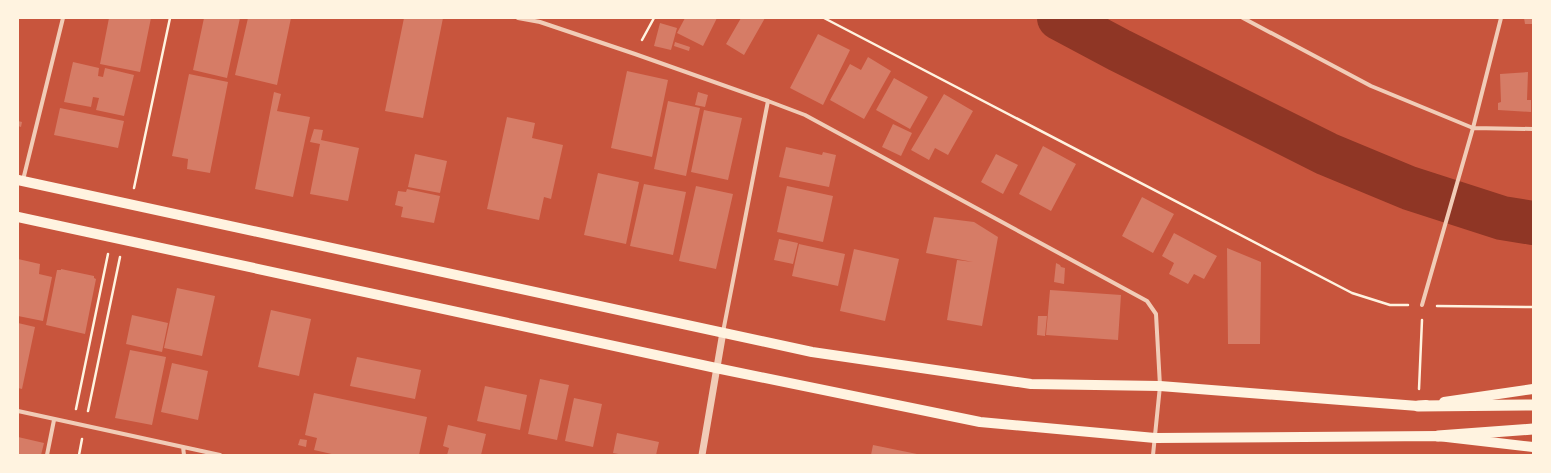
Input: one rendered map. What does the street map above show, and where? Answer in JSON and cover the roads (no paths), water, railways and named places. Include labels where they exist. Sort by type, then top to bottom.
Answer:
[{"type":"highway","points":[[1418,406],[1533,406]]},
{"type":"highway","points":[[1438,436],[1533,429]]},
{"type":"main road","points":[[20,180],[812,352],[1031,384],[1160,386],[1418,406],[1533,389]]},
{"type":"main road","points":[[18,217],[716,368],[980,422],[1155,438],[1438,436],[1533,447]]},
{"type":"street","points":[[20,180],[63,18]]},
{"type":"street","points":[[518,18],[540,22],[635,54],[805,115],[1147,301],[1156,314],[1160,386],[1153,455]]},
{"type":"street","points":[[1244,18],[1371,86],[1473,128],[1533,129]]},
{"type":"street","points":[[1422,305],[1473,128],[1500,18]]},
{"type":"street","points":[[702,455],[722,332],[768,101]]},
{"type":"street","points":[[18,411],[220,455]]},
{"type":"street","points":[[47,455],[54,420]]},
{"type":"street","points":[[183,447],[184,455]]},
{"type":"waterway","points":[[1059,18],[1119,50],[1327,154],[1409,188],[1502,218],[1533,223]]}]
